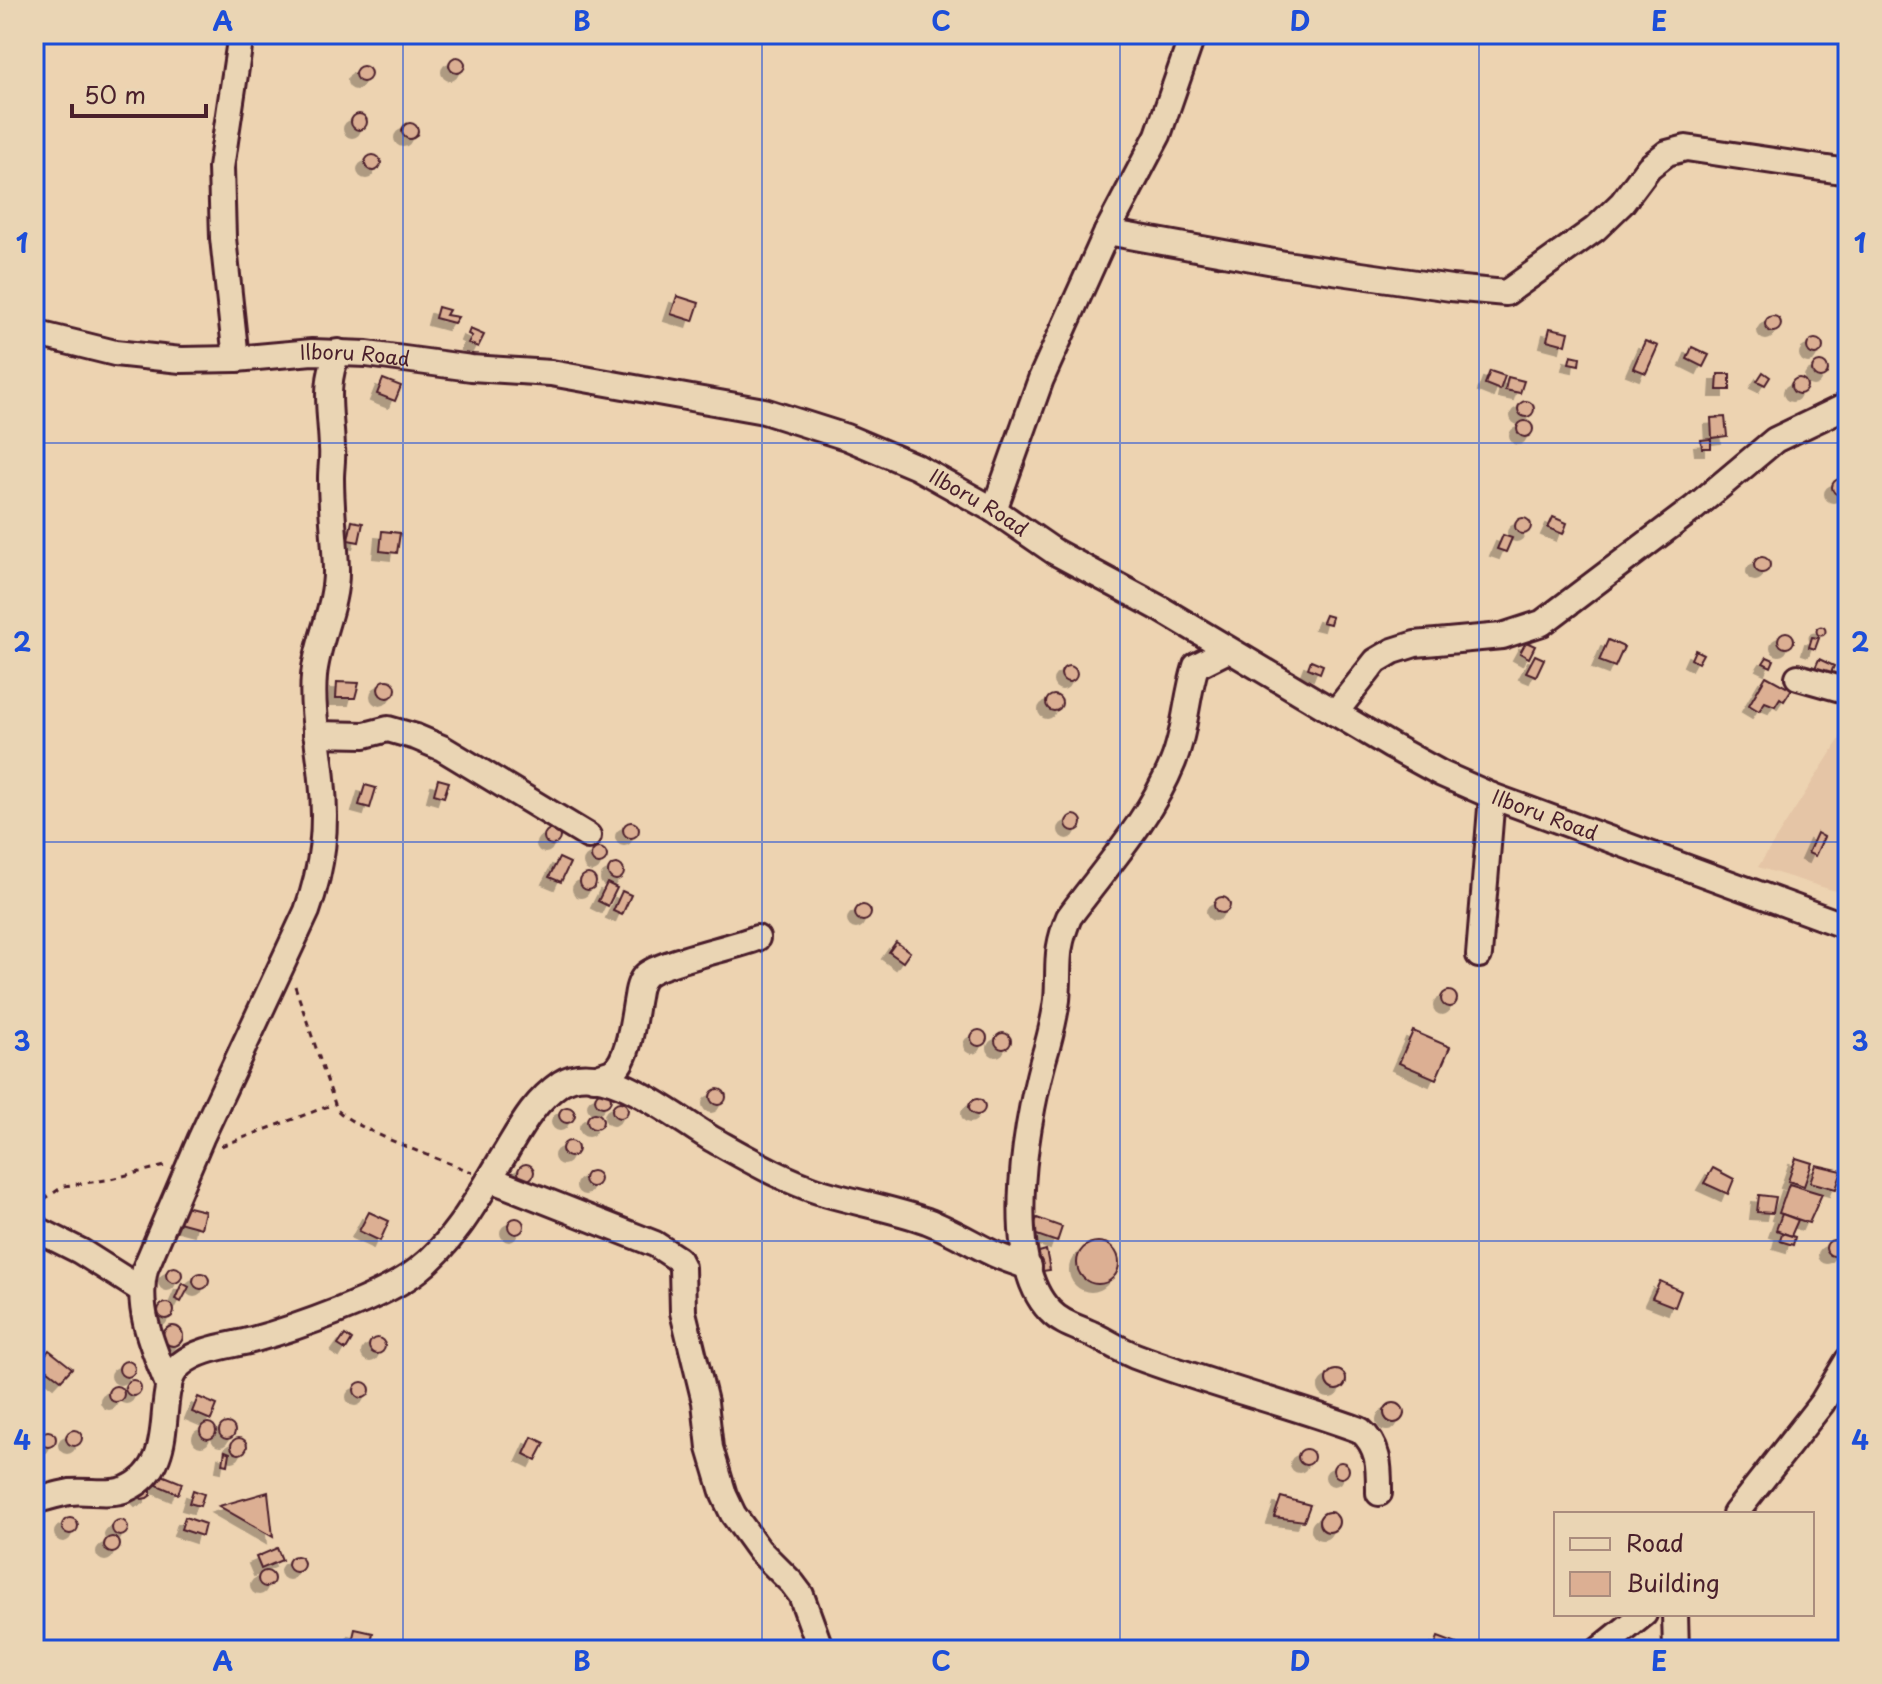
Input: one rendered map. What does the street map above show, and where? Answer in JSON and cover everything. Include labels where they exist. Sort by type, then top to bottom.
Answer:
[{"type":"street","points":[[236,359],[223,238],[221,168],[241,34]]},
{"type":"street","points":[[994,510],[1041,379],[1107,232],[1158,135],[1193,34]]},
{"type":"street","points":[[1107,232],[1285,264],[1464,290],[1506,293],[1595,229],[1622,203],[1649,167],[1667,153],[1686,148],[1848,172]]},
{"type":"street","name":"Ilboru Road","points":[[34,333],[115,353],[181,360],[338,352],[471,368],[551,373],[764,411],[846,437],[917,467],[994,510],[1055,552],[1161,609],[1442,774],[1492,796],[1848,927]]},
{"type":"street","points":[[169,1387],[145,1322],[140,1289],[155,1241],[307,911],[319,878],[324,847],[314,675],[333,604],[336,572],[331,475],[333,449],[327,403],[332,366],[338,352]]},
{"type":"street","points":[[1335,713],[1376,661],[1393,651],[1415,644],[1502,636],[1542,623],[1694,508],[1775,440],[1848,405]]},
{"type":"street","points":[[1228,650],[1196,666],[1183,732],[1157,795],[1069,917],[1061,936],[1056,965],[1057,999],[1034,1092],[1024,1151],[1023,1220],[1029,1267],[1041,1300],[1063,1322],[1132,1355],[1360,1430],[1371,1440],[1378,1460],[1379,1493]]},
{"type":"street","points":[[1798,677],[1848,691]]},
{"type":"street","points":[[316,734],[365,735],[388,729],[416,737],[442,748],[588,836]]},
{"type":"street","points":[[1479,955],[1492,796]]},
{"type":"street","points":[[594,1078],[612,1071],[621,1062],[629,1039],[638,989],[646,975],[664,965],[732,948],[757,938]]},
{"type":"street","points":[[34,1501],[70,1492],[125,1490],[132,1486],[153,1464],[160,1448],[169,1387],[181,1364],[217,1347],[285,1329],[350,1305],[418,1271],[463,1222],[527,1115],[564,1081],[594,1078],[634,1090],[714,1140],[795,1182],[929,1222],[991,1253],[1029,1267]]},
{"type":"street","points":[[490,1179],[543,1202],[625,1231],[669,1251],[678,1259],[682,1267],[683,1312],[705,1402],[710,1448],[724,1495],[733,1514],[759,1550],[801,1595],[821,1650]]},
{"type":"street","points":[[34,1228],[80,1251],[140,1289]]},
{"type":"street","points":[[1737,1512],[1822,1403],[1848,1360]]},
{"type":"street","points":[[1599,1650],[1642,1616]]},
{"type":"street","points":[[1675,1616],[1676,1650]]},
{"type":"path","points":[[294,982],[334,1104],[344,1117],[490,1179]]},
{"type":"path","points":[[34,1206],[64,1186],[137,1173],[193,1156],[334,1104]]},
{"type":"shaded area","points":[[1848,726],[1848,895],[1758,867]]},
{"type":"building","points":[[457,57],[463,59],[463,71],[457,73],[451,71],[449,65],[451,59]]},
{"type":"building","points":[[363,66],[369,68],[369,80],[363,82],[357,80],[355,74],[357,68]]},
{"type":"building","points":[[34,96],[41,97],[38,123],[34,122]]},
{"type":"building","points":[[359,114],[365,116],[365,128],[359,130],[353,128],[351,122],[353,116]]},
{"type":"building","points":[[410,123],[416,125],[416,137],[410,139],[404,137],[402,131],[404,125]]},
{"type":"building","points":[[373,155],[379,157],[379,169],[373,171],[367,169],[365,163],[367,157]]},
{"type":"building","points":[[677,296],[699,303],[693,321],[671,314]]},
{"type":"building","points":[[438,307],[449,310],[446,315],[458,317],[454,323],[435,318]]},
{"type":"building","points":[[1773,316],[1779,318],[1779,330],[1773,332],[1767,330],[1765,324],[1767,318]]},
{"type":"building","points":[[1550,328],[1569,332],[1566,345],[1547,340]]},
{"type":"building","points":[[470,329],[484,335],[478,347],[468,343],[472,336],[468,334]]},
{"type":"building","points":[[1815,339],[1821,341],[1821,353],[1815,355],[1809,353],[1807,347],[1809,341]]},
{"type":"building","points":[[1645,341],[1658,346],[1646,373],[1633,368]]},
{"type":"building","points":[[1692,347],[1709,355],[1703,367],[1687,359]]},
{"type":"building","points":[[1571,355],[1580,357],[1579,365],[1569,363]]},
{"type":"building","points":[[1820,362],[1826,364],[1826,376],[1820,378],[1814,376],[1812,370],[1814,364]]},
{"type":"building","points":[[1490,371],[1505,376],[1500,390],[1485,384]]},
{"type":"building","points":[[1763,372],[1770,377],[1765,385],[1757,381]]},
{"type":"building","points":[[1718,374],[1730,374],[1730,390],[1717,390]]},
{"type":"building","points":[[1508,377],[1524,381],[1520,393],[1505,390]]},
{"type":"building","points":[[1799,378],[1805,380],[1805,392],[1799,394],[1793,392],[1791,386],[1793,380]]},
{"type":"building","points":[[383,379],[401,386],[395,401],[377,394]]},
{"type":"building","points":[[1526,401],[1532,403],[1532,415],[1526,417],[1520,415],[1518,409],[1520,403]]},
{"type":"building","points":[[1725,417],[1727,436],[1712,438],[1711,418]]},
{"type":"building","points":[[1525,421],[1531,423],[1531,435],[1525,437],[1519,435],[1517,429],[1519,423]]},
{"type":"building","points":[[1711,439],[1711,448],[1702,448],[1701,440]]},
{"type":"building","points":[[1840,479],[1846,481],[1846,493],[1840,495],[1834,493],[1832,487],[1834,481]]},
{"type":"building","points":[[1553,517],[1567,523],[1563,534],[1548,528]]},
{"type":"building","points":[[1523,518],[1529,520],[1529,532],[1523,534],[1517,532],[1515,526],[1517,520]]},
{"type":"building","points":[[352,521],[363,523],[359,542],[348,540]]},
{"type":"building","points":[[382,531],[400,533],[397,553],[380,551]]},
{"type":"building","points":[[1503,535],[1512,538],[1506,552],[1497,549]]},
{"type":"building","points":[[1762,557],[1768,559],[1768,571],[1762,573],[1756,571],[1754,565],[1756,559]]},
{"type":"building","points":[[1325,615],[1332,617],[1330,624],[1322,622]]},
{"type":"building","points":[[1821,626],[1826,631],[1821,636],[1816,631]]},
{"type":"building","points":[[1786,632],[1792,634],[1792,646],[1786,648],[1780,646],[1778,640],[1780,634]]},
{"type":"building","points":[[1812,637],[1819,638],[1815,649],[1809,647]]},
{"type":"building","points":[[1608,640],[1624,647],[1615,667],[1599,661]]},
{"type":"building","points":[[1526,642],[1535,646],[1529,658],[1520,653]]},
{"type":"building","points":[[1695,650],[1703,654],[1698,663],[1691,659]]},
{"type":"building","points":[[1535,655],[1544,659],[1536,676],[1526,672]]},
{"type":"building","points":[[1767,657],[1774,660],[1771,667],[1763,663]]},
{"type":"building","points":[[1819,659],[1834,666],[1830,675],[1815,668]]},
{"type":"building","points":[[1311,660],[1323,665],[1320,673],[1308,668]]},
{"type":"building","points":[[1069,666],[1075,668],[1075,680],[1069,682],[1063,680],[1061,674],[1063,668]]},
{"type":"building","points":[[1766,676],[1786,687],[1788,684],[1793,687],[1784,701],[1780,698],[1775,706],[1765,702],[1759,711],[1749,705]]},
{"type":"building","points":[[387,680],[396,689],[387,698],[378,689]]},
{"type":"building","points":[[337,682],[359,683],[355,698],[336,698]]},
{"type":"building","points":[[1054,695],[1060,697],[1060,709],[1054,711],[1048,709],[1046,703],[1048,697]]},
{"type":"building","points":[[438,779],[449,782],[444,797],[434,794]]},
{"type":"building","points":[[365,785],[376,788],[370,808],[359,805]]},
{"type":"building","points":[[1074,815],[1080,817],[1080,829],[1074,831],[1068,829],[1066,823],[1068,817]]},
{"type":"building","points":[[631,822],[637,824],[637,836],[631,838],[625,836],[623,830],[625,824]]},
{"type":"building","points":[[552,829],[558,831],[558,843],[552,845],[546,843],[544,837],[546,831]]},
{"type":"building","points":[[1817,833],[1824,837],[1815,856],[1808,853]]},
{"type":"building","points":[[599,848],[605,850],[605,862],[599,864],[593,862],[591,856],[593,850]]},
{"type":"building","points":[[559,858],[570,863],[561,882],[549,877]]},
{"type":"building","points":[[616,864],[622,866],[622,878],[616,880],[610,878],[608,872],[610,866]]},
{"type":"building","points":[[588,874],[594,876],[594,888],[588,890],[582,888],[580,882],[582,876]]},
{"type":"building","points":[[607,883],[617,888],[608,906],[598,901]]},
{"type":"building","points":[[622,891],[631,895],[622,915],[613,911]]},
{"type":"building","points":[[1222,897],[1228,899],[1228,911],[1222,913],[1216,911],[1214,905],[1216,899]]},
{"type":"building","points":[[863,905],[869,907],[869,919],[863,921],[857,919],[855,913],[857,907]]},
{"type":"building","points":[[896,942],[910,952],[903,962],[889,952]]},
{"type":"building","points":[[1449,991],[1455,993],[1455,1005],[1449,1007],[1443,1005],[1441,999],[1443,993]]},
{"type":"building","points":[[979,1030],[985,1032],[985,1044],[979,1046],[973,1044],[971,1038],[973,1032]]},
{"type":"building","points":[[1413,1031],[1450,1047],[1436,1079],[1399,1063]]},
{"type":"building","points":[[1003,1033],[1009,1035],[1009,1047],[1003,1049],[997,1047],[995,1041],[997,1035]]},
{"type":"building","points":[[718,1089],[724,1091],[724,1103],[718,1105],[712,1103],[710,1097],[712,1091]]},
{"type":"building","points":[[603,1091],[609,1093],[609,1105],[603,1107],[597,1105],[595,1099],[597,1093]]},
{"type":"building","points":[[977,1099],[983,1101],[983,1113],[977,1115],[971,1113],[969,1107],[971,1101]]},
{"type":"building","points":[[620,1102],[626,1104],[626,1116],[620,1118],[614,1116],[612,1110],[614,1104]]},
{"type":"building","points":[[567,1107],[573,1109],[573,1121],[567,1123],[561,1121],[559,1115],[561,1109]]},
{"type":"building","points":[[595,1113],[601,1115],[601,1127],[595,1129],[589,1127],[587,1121],[589,1115]]},
{"type":"building","points":[[570,1141],[576,1143],[576,1155],[570,1157],[564,1155],[562,1149],[564,1143]]},
{"type":"building","points":[[1796,1158],[1812,1163],[1804,1186],[1788,1181]]},
{"type":"building","points":[[526,1164],[532,1166],[532,1178],[526,1180],[520,1178],[518,1172],[520,1166]]},
{"type":"building","points":[[1816,1165],[1842,1171],[1836,1189],[1810,1182]]},
{"type":"building","points":[[1713,1168],[1734,1179],[1728,1194],[1704,1183]]},
{"type":"building","points":[[592,1171],[598,1173],[598,1185],[592,1187],[586,1185],[584,1179],[586,1173]]},
{"type":"building","points":[[1789,1184],[1822,1194],[1809,1223],[1779,1213]]},
{"type":"building","points":[[1759,1195],[1776,1197],[1773,1213],[1757,1212]]},
{"type":"building","points":[[180,1205],[205,1211],[201,1228],[175,1221]]},
{"type":"building","points":[[369,1212],[389,1221],[380,1241],[359,1231]]},
{"type":"building","points":[[1782,1214],[1798,1220],[1791,1236],[1776,1230]]},
{"type":"building","points":[[516,1218],[522,1220],[522,1232],[516,1234],[510,1232],[508,1226],[510,1220]]},
{"type":"building","points":[[1037,1218],[1062,1227],[1057,1242],[1031,1233]]},
{"type":"building","points":[[1782,1233],[1795,1237],[1793,1245],[1780,1241]]},
{"type":"building","points":[[1834,1240],[1840,1242],[1840,1254],[1834,1256],[1828,1254],[1826,1248],[1828,1242]]},
{"type":"building","points":[[1098,1242],[1113,1248],[1119,1263],[1113,1278],[1098,1284],[1083,1278],[1077,1263],[1083,1248]]},
{"type":"building","points":[[1046,1250],[1050,1270],[1036,1272],[1032,1254]]},
{"type":"building","points":[[174,1267],[180,1269],[180,1281],[174,1283],[168,1281],[166,1275],[168,1269]]},
{"type":"building","points":[[201,1273],[207,1275],[207,1287],[201,1289],[195,1287],[193,1281],[195,1275]]},
{"type":"building","points":[[1660,1281],[1681,1291],[1675,1307],[1652,1298]]},
{"type":"building","points":[[182,1283],[189,1287],[181,1302],[175,1299]]},
{"type":"building","points":[[166,1303],[172,1305],[172,1317],[166,1319],[160,1317],[158,1311],[160,1305]]},
{"type":"building","points":[[169,1326],[177,1326],[183,1336],[177,1346],[169,1346],[163,1340],[163,1332]]},
{"type":"building","points":[[345,1335],[352,1340],[346,1350],[338,1345]]},
{"type":"building","points":[[377,1338],[383,1340],[383,1352],[377,1354],[371,1352],[369,1346],[371,1340]]},
{"type":"building","points":[[49,1350],[72,1368],[61,1380],[48,1370],[43,1377],[34,1369]]},
{"type":"building","points":[[127,1361],[133,1363],[133,1375],[127,1377],[121,1375],[119,1369],[121,1363]]},
{"type":"building","points":[[1336,1370],[1343,1373],[1346,1380],[1343,1387],[1336,1390],[1329,1387],[1326,1380],[1329,1373]]},
{"type":"building","points":[[133,1380],[139,1382],[139,1394],[133,1396],[127,1394],[125,1388],[127,1382]]},
{"type":"building","points":[[362,1382],[368,1384],[368,1396],[362,1398],[356,1396],[354,1390],[356,1384]]},
{"type":"building","points":[[116,1386],[122,1388],[122,1400],[116,1402],[110,1400],[108,1394],[110,1388]]},
{"type":"building","points":[[198,1397],[217,1405],[211,1420],[192,1412]]},
{"type":"building","points":[[1394,1403],[1401,1406],[1404,1413],[1401,1420],[1394,1423],[1387,1420],[1384,1413],[1387,1406]]},
{"type":"building","points":[[208,1423],[214,1425],[214,1437],[208,1439],[202,1437],[200,1431],[202,1425]]},
{"type":"building","points":[[227,1423],[233,1425],[233,1437],[227,1439],[221,1437],[219,1431],[221,1425]]},
{"type":"building","points":[[74,1430],[80,1432],[80,1444],[74,1446],[68,1444],[66,1438],[68,1432]]},
{"type":"building","points":[[48,1431],[54,1433],[54,1445],[48,1447],[42,1445],[40,1439],[42,1433]]},
{"type":"building","points":[[532,1437],[545,1443],[536,1460],[524,1454]]},
{"type":"building","points":[[239,1438],[245,1440],[245,1452],[239,1454],[233,1452],[231,1446],[233,1440]]},
{"type":"building","points":[[1306,1449],[1314,1457],[1306,1465],[1298,1457]]},
{"type":"building","points":[[225,1451],[230,1453],[228,1465],[223,1464]]},
{"type":"building","points":[[1341,1462],[1349,1470],[1341,1478],[1333,1470]]},
{"type":"building","points":[[162,1475],[182,1483],[178,1494],[157,1485]]},
{"type":"building","points":[[151,1487],[151,1495],[147,1498],[142,1499],[136,1493]]},
{"type":"building","points":[[193,1490],[204,1494],[200,1506],[189,1503]]},
{"type":"building","points":[[268,1492],[273,1537],[219,1506]]},
{"type":"building","points":[[1281,1497],[1310,1505],[1304,1521],[1274,1517]]},
{"type":"building","points":[[1329,1512],[1336,1515],[1339,1522],[1336,1529],[1329,1532],[1322,1529],[1319,1522],[1322,1515]]},
{"type":"building","points":[[185,1517],[205,1524],[202,1536],[181,1529]]},
{"type":"building","points":[[70,1518],[76,1520],[76,1532],[70,1534],[64,1532],[62,1526],[64,1520]]},
{"type":"building","points":[[120,1520],[126,1522],[126,1534],[120,1536],[114,1534],[112,1528],[114,1522]]},
{"type":"building","points":[[112,1537],[118,1539],[118,1551],[112,1553],[106,1551],[104,1545],[106,1539]]},
{"type":"building","points":[[277,1548],[282,1560],[261,1569],[256,1557]]},
{"type":"building","points":[[296,1556],[302,1558],[302,1570],[296,1572],[290,1570],[288,1564],[290,1558]]},
{"type":"building","points":[[266,1571],[272,1573],[272,1585],[266,1587],[260,1585],[258,1579],[260,1573]]},
{"type":"building","points":[[355,1629],[373,1633],[369,1650],[350,1650]]},
{"type":"building","points":[[1438,1637],[1457,1644],[1454,1650],[1433,1650]]},
{"type":"building","points":[[231,1643],[243,1645],[244,1650],[228,1650]]}]
